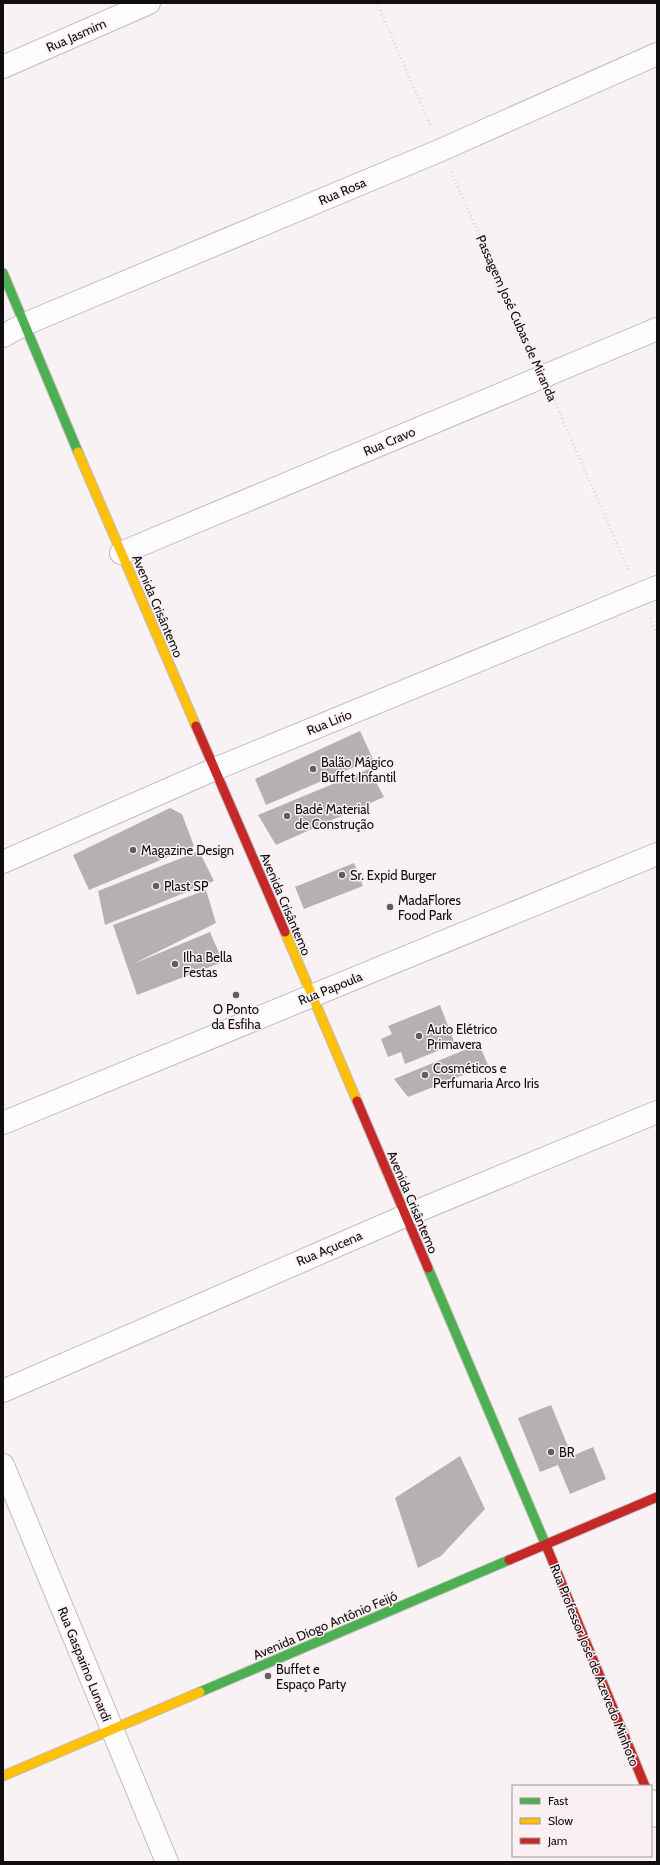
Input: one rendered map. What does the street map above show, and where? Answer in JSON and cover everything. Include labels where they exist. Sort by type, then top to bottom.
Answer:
[{"type":"street","name":"Rua Jasmim","points":[[3,67],[149,3]]},
{"type":"street","name":"Rua Rosa","points":[[3,336],[25,324],[441,150],[657,54]]},
{"type":"street","name":"Avenida Crisântemo","points":[[3,274],[215,768],[310,996],[545,1545]]},
{"type":"street","name":"Rua Cravo","points":[[122,554],[657,329]]},
{"type":"street","name":"Rua Lirio","points":[[3,862],[215,768],[648,591]]},
{"type":"street","name":"Rua Papoula","points":[[3,1123],[657,854]]},
{"type":"street","name":"Rua Açucena","points":[[3,1391],[404,1216],[657,1112]]},
{"type":"street","name":"Rua Gasparino Lunardi","points":[[3,1465],[167,1862]]},
{"type":"street","name":"Avenida Diogo Antônio Feijó","points":[[3,1776],[657,1497]]},
{"type":"street","name":"Rua Professor José de Azevedo Minhoto","points":[[545,1545],[564,1587],[645,1785]]},
{"type":"street","points":[[652,1804],[657,1816]]},
{"type":"path","name":"Passagem José Cubas de Miranda","points":[[377,3],[543,377],[648,591],[657,634]]},
{"type":"building","name":"Balão Mágico Buffet Infantil","points":[[360,731],[373,759],[266,805],[255,779]]},
{"type":"building","points":[[369,769],[384,797],[276,845],[258,815]]},
{"type":"building","name":"Magazine Design","points":[[170,808],[182,814],[194,846],[89,890],[73,855]]},
{"type":"building","name":"Plast SP","points":[[199,851],[214,881],[105,925],[98,891]]},
{"type":"building","name":"Sr. Expid Burger","points":[[354,863],[363,886],[304,909],[295,887]]},
{"type":"building","points":[[206,890],[216,923],[133,964],[210,932],[223,962],[137,995],[113,925]]},
{"type":"building","name":"Auto Elétrico Primavera","points":[[440,1005],[455,1044],[405,1064],[401,1052],[388,1057],[381,1039],[392,1034],[388,1026]]},
{"type":"building","points":[[479,1044],[488,1065],[408,1097],[394,1079]]},
{"type":"building","name":"BR","points":[[551,1405],[572,1456],[593,1447],[606,1479],[570,1494],[558,1465],[540,1472],[518,1418]]},
{"type":"building","points":[[460,1456],[485,1509],[441,1556],[418,1568],[395,1498]]},
{"type":"traffic: fast","points":[[3,273],[78,452]]},
{"type":"traffic: fast","points":[[428,1268],[548,1550]]},
{"type":"traffic: fast","points":[[200,1692],[509,1560]]},
{"type":"traffic: slow","points":[[78,452],[196,726]]},
{"type":"traffic: slow","points":[[285,932],[357,1101]]},
{"type":"traffic: slow","points":[[3,1776],[200,1692]]},
{"type":"traffic: jam","points":[[196,726],[285,932]]},
{"type":"traffic: jam","points":[[357,1101],[428,1268]]},
{"type":"traffic: jam","points":[[509,1560],[657,1497]]},
{"type":"traffic: jam","points":[[548,1550],[645,1785]]},
{"type":"place","name":"Balão Mágico Buffet Infantil","points":[[313,769]]},
{"type":"place","name":"Badê Material de Construção","points":[[287,816]]},
{"type":"place","name":"Magazine Design","points":[[133,850]]},
{"type":"place","name":"Sr. Expid Burger","points":[[342,875]]},
{"type":"place","name":"Plast SP","points":[[156,886]]},
{"type":"place","name":"MadaFlores Food Park","points":[[390,907]]},
{"type":"place","name":"Ilha Bella Festas","points":[[175,964]]},
{"type":"place","name":"O Ponto da Esfiha","points":[[236,995]]},
{"type":"place","name":"Auto Elétrico Primavera","points":[[419,1036]]},
{"type":"place","name":"Cosméticos e Perfumaria Arco Iris","points":[[425,1075]]},
{"type":"place","name":"BR","points":[[551,1452]]},
{"type":"place","name":"Buffet e Espaço Party","points":[[268,1676]]}]
